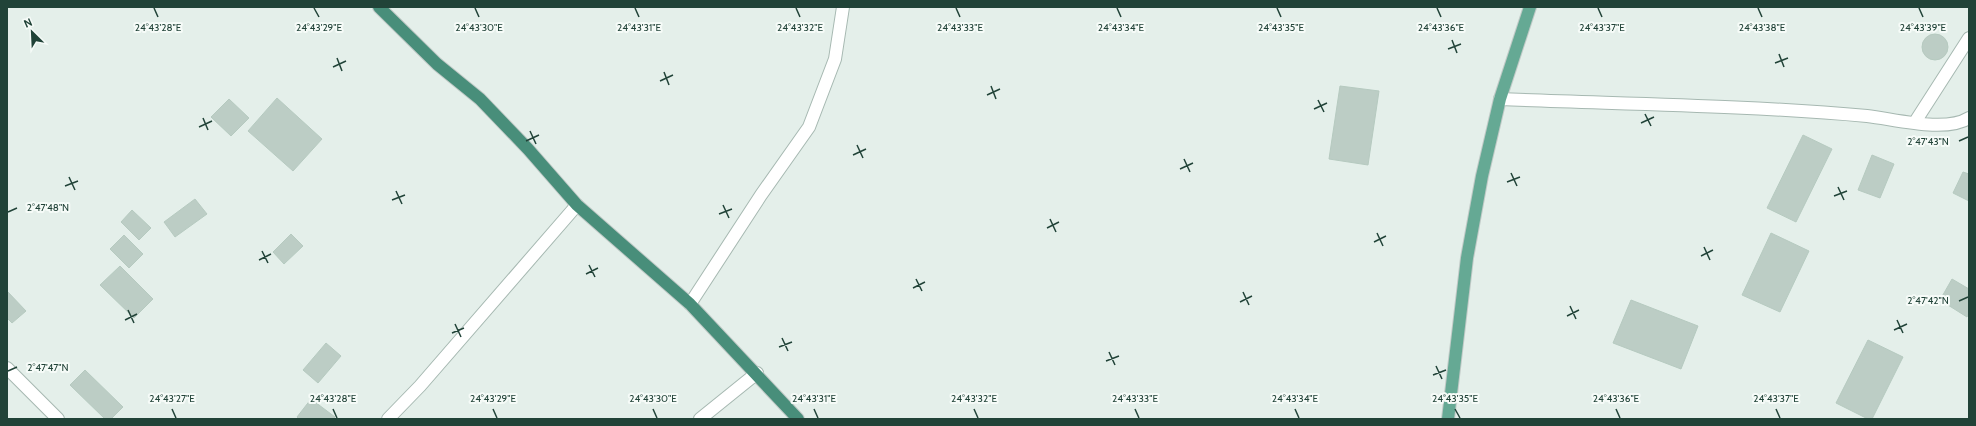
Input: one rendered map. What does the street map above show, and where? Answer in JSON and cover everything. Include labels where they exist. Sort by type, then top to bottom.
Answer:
[{"type":"highway","points":[[379,7],[437,64],[480,99],[528,149],[577,205],[690,304],[757,373],[798,419]]},
{"type":"main road","points":[[1448,419],[1467,258],[1482,176],[1500,99],[1530,7]]},
{"type":"street","points":[[690,304],[761,195],[809,127],[835,59],[843,7]]},
{"type":"street","points":[[1915,122],[1969,38]]},
{"type":"street","points":[[1500,99],[1736,108],[1868,116],[1945,125],[1969,118]]},
{"type":"street","points":[[388,419],[420,386],[577,205]]},
{"type":"street","points":[[7,368],[58,419]]},
{"type":"street","points":[[700,419],[757,373]]},
{"type":"building","points":[[1935,34],[1944,38],[1948,47],[1944,56],[1935,60],[1926,56],[1922,47],[1926,38]]},
{"type":"building","points":[[1340,86],[1379,91],[1368,165],[1329,159]]},
{"type":"building","points":[[277,98],[322,139],[293,171],[248,131]]},
{"type":"building","points":[[229,99],[249,118],[231,136],[211,117]]},
{"type":"building","points":[[1803,135],[1832,149],[1796,222],[1767,208]]},
{"type":"building","points":[[1872,155],[1894,164],[1880,198],[1858,190]]},
{"type":"building","points":[[1963,172],[1969,174],[1969,201],[1953,193]]},
{"type":"building","points":[[195,199],[207,214],[175,237],[164,222]]},
{"type":"building","points":[[132,210],[151,228],[139,240],[121,222]]},
{"type":"building","points":[[1771,233],[1809,251],[1780,312],[1742,295]]},
{"type":"building","points":[[291,234],[303,246],[284,264],[273,252]]},
{"type":"building","points":[[124,235],[143,254],[129,268],[110,249]]},
{"type":"building","points":[[120,266],[153,299],[134,318],[100,285]]},
{"type":"building","points":[[1952,279],[1969,289],[1969,313],[1967,317],[1940,300]]},
{"type":"building","points":[[7,291],[26,311],[12,323],[7,318]]},
{"type":"building","points":[[1631,300],[1698,326],[1681,369],[1613,343]]},
{"type":"building","points":[[1868,340],[1903,357],[1872,419],[1868,419],[1836,403]]},
{"type":"building","points":[[326,343],[341,356],[318,383],[303,370]]},
{"type":"building","points":[[85,370],[123,407],[111,419],[105,419],[70,385]]},
{"type":"building","points":[[311,399],[335,417],[333,419],[299,419],[297,417]]}]
